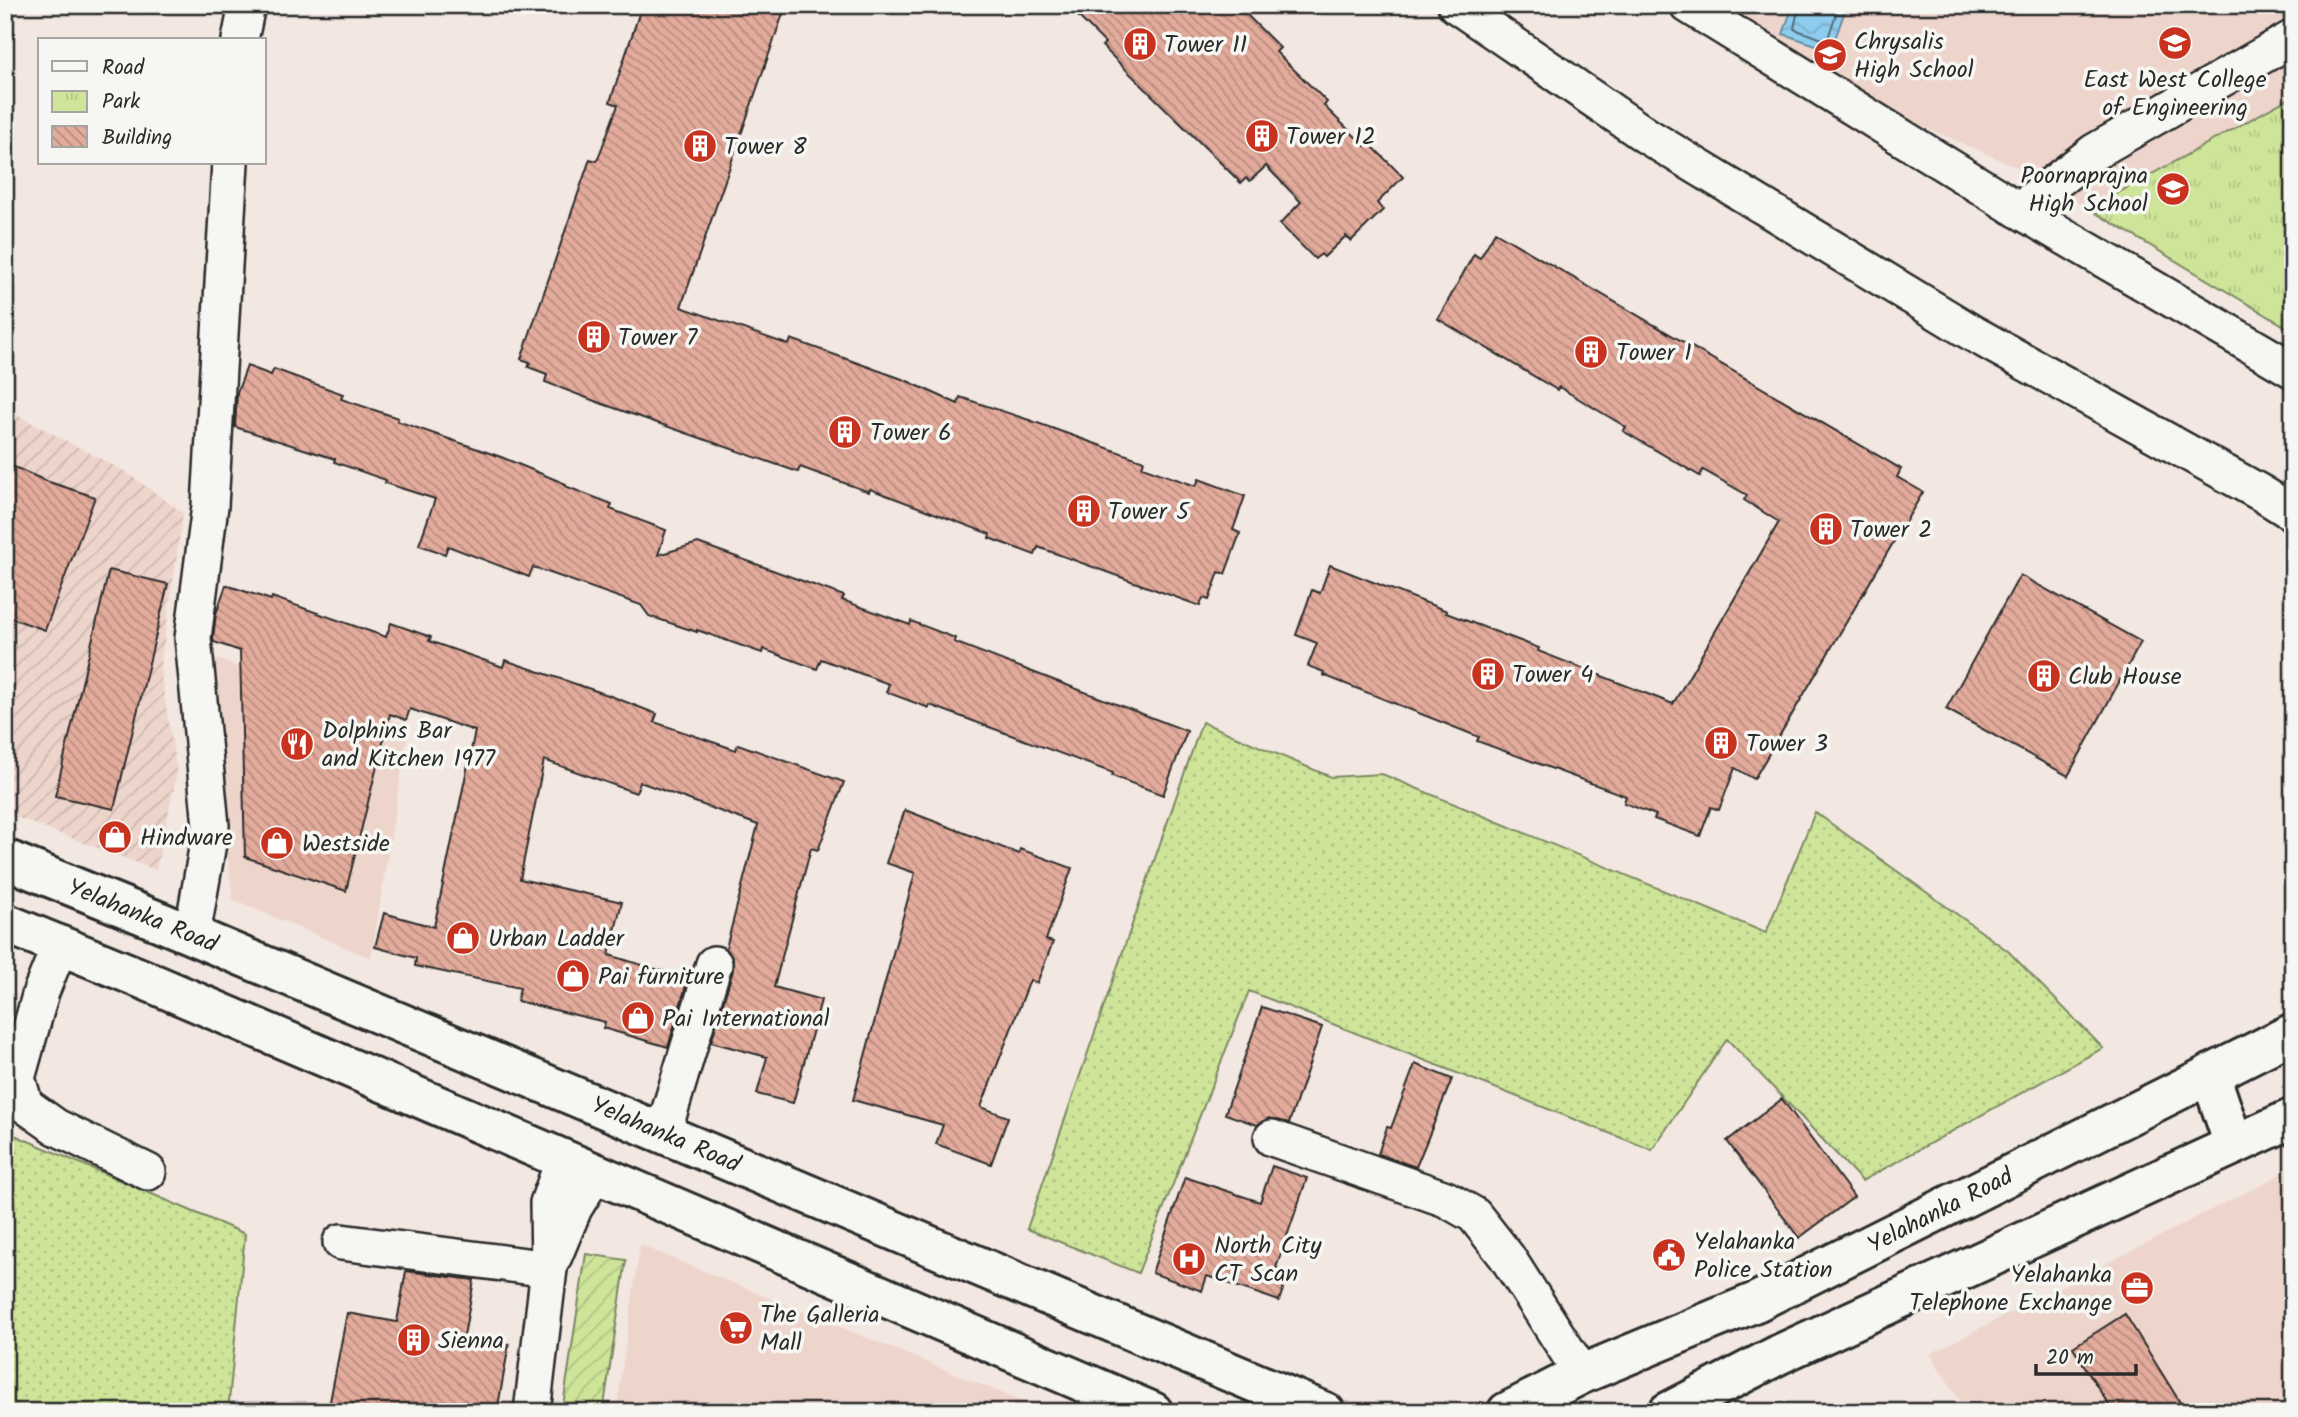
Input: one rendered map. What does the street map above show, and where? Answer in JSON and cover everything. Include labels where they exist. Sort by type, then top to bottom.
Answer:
[{"type":"main road","name":"Yelahanka Road","points":[[5,859],[1325,1412]]},
{"type":"main road","points":[[5,923],[1153,1412]]},
{"type":"main road","name":"Yelahanka Road","points":[[1508,1412],[1582,1374],[1756,1302],[2293,1033]]},
{"type":"main road","points":[[2210,1074],[2234,1146]]},
{"type":"main road","points":[[1668,1412],[1780,1354],[2293,1118]]},
{"type":"street","points":[[240,38],[247,5]]},
{"type":"street","points":[[1456,5],[1647,136],[1915,299],[2293,513]]},
{"type":"street","points":[[1688,5],[2019,210],[2293,370]]},
{"type":"street","points":[[2019,210],[2094,152],[2293,38]]},
{"type":"street","points":[[191,935],[211,826],[193,638],[210,506],[230,164]]},
{"type":"street","points":[[60,945],[41,992],[17,1078],[25,1105],[56,1127],[148,1172]]},
{"type":"street","points":[[663,1133],[713,964]]},
{"type":"street","points":[[1272,1138],[1446,1199],[1474,1215],[1507,1257],[1582,1374]]},
{"type":"street","points":[[532,1412],[549,1269],[574,1208],[580,1166]]},
{"type":"street","points":[[341,1242],[549,1269]]},
{"type":"shaded area","points":[[1724,5],[2293,5],[2293,331],[2019,168],[1855,97],[1725,14]]},
{"type":"shaded area","points":[[5,409],[126,472],[183,513],[160,669],[177,773],[156,870],[5,813]]},
{"type":"shaded area","points":[[202,654],[409,725],[371,958],[233,900]]},
{"type":"shaded area","name":"Yelahanka Telephone Exchange","points":[[2293,1168],[2293,1412],[1967,1412],[1930,1354]]},
{"type":"shaded area","name":"The Galleria Mall","points":[[640,1245],[1048,1412],[616,1412]]},
{"type":"green space","points":[[2293,96],[2293,331],[2089,209]]},
{"type":"green space","points":[[1202,722],[1331,777],[1382,774],[1766,933],[1815,812],[2008,951],[2103,1048],[1862,1181],[1727,1039],[1652,1150],[1249,991],[1138,1273],[1027,1229]]},
{"type":"green space","points":[[5,1131],[245,1234],[228,1412],[5,1412]]},
{"type":"green space","points":[[586,1254],[626,1260],[603,1412],[562,1412]]},
{"type":"water","points":[[1793,5],[1847,5],[1831,50],[1783,34]]},
{"type":"building","points":[[642,5],[786,5],[681,307],[789,345],[791,339],[905,380],[958,404],[960,397],[1029,420],[1144,461],[1142,467],[1196,486],[1199,479],[1245,496],[1233,530],[1240,533],[1225,574],[1219,572],[1209,600],[1203,598],[1200,606],[1038,547],[1035,555],[989,538],[990,534],[870,489],[869,492],[800,467],[798,472],[600,403],[545,382],[547,374],[528,367],[530,362],[521,359],[590,159],[597,161],[618,105],[610,102]]},
{"type":"building","name":"Tower 12","points":[[1067,5],[1237,5],[1280,48],[1276,52],[1327,102],[1324,106],[1365,146],[1369,143],[1403,177],[1377,203],[1383,210],[1351,241],[1346,236],[1324,257],[1321,254],[1315,259],[1280,224],[1301,202],[1266,166],[1250,181],[1246,178],[1241,183],[1102,46],[1105,43]]},
{"type":"building","points":[[1495,232],[1901,469],[1897,477],[1923,492],[1754,779],[1735,768],[1719,810],[1711,807],[1700,836],[1654,819],[1656,815],[1624,803],[1626,796],[1477,741],[1479,737],[1323,675],[1324,672],[1308,666],[1317,643],[1296,635],[1312,590],[1320,593],[1330,565],[1673,704],[1779,522],[1744,500],[1747,495],[1703,470],[1700,476],[1623,431],[1626,427],[1559,387],[1557,390],[1438,319],[1474,254],[1480,258]]},
{"type":"building","points":[[247,366],[271,375],[274,369],[343,394],[341,399],[501,457],[612,504],[610,509],[666,530],[658,555],[698,543],[844,596],[842,600],[910,625],[911,621],[955,638],[954,642],[1187,731],[1163,795],[1112,776],[1113,773],[930,705],[929,708],[886,692],[889,684],[821,659],[817,669],[763,649],[762,653],[649,616],[641,605],[533,567],[529,577],[448,546],[445,554],[419,545],[435,499],[385,483],[386,480],[334,462],[335,459],[235,427],[237,393]]},
{"type":"building","points":[[5,463],[46,481],[95,497],[45,630],[5,616]]},
{"type":"building","points":[[109,570],[168,584],[114,809],[55,796]]},
{"type":"building","name":"Club House","points":[[2020,575],[2141,642],[2068,776],[1946,709]]},
{"type":"building","points":[[226,585],[271,600],[272,597],[386,637],[391,623],[431,637],[429,641],[503,667],[505,660],[608,695],[657,714],[654,722],[736,750],[738,744],[844,782],[818,850],[811,848],[774,987],[821,1000],[793,1103],[757,1094],[767,1057],[711,1042],[733,970],[733,959],[726,948],[758,825],[640,782],[636,793],[544,760],[520,879],[622,902],[609,955],[688,979],[668,1047],[603,1028],[605,1022],[517,1001],[520,988],[415,966],[416,958],[375,947],[384,913],[434,927],[475,731],[410,709],[406,720],[390,714],[346,891],[245,857],[240,651],[214,642],[213,638],[216,614]]},
{"type":"building","points":[[905,810],[1019,854],[1020,849],[1072,868],[1046,940],[1053,942],[1037,983],[1030,980],[981,1107],[1008,1117],[991,1164],[936,1144],[943,1125],[853,1100],[915,873],[886,863]]},
{"type":"building","points":[[1262,1007],[1322,1027],[1289,1123],[1269,1118],[1257,1125],[1225,1114]]},
{"type":"building","points":[[1415,1064],[1452,1079],[1416,1167],[1378,1154],[1387,1127],[1391,1128]]},
{"type":"building","points":[[1782,1099],[1854,1197],[1799,1238],[1727,1141]]},
{"type":"building","points":[[1272,1166],[1307,1178],[1276,1268],[1289,1272],[1279,1301],[1207,1276],[1202,1291],[1152,1273],[1185,1177],[1260,1202]]},
{"type":"building","name":"Sienna","points":[[406,1271],[474,1280],[464,1336],[509,1344],[497,1412],[328,1412],[347,1313],[397,1322]]},
{"type":"building","points":[[2125,1314],[2186,1412],[2113,1412],[2073,1347]]},
{"type":"place","name":"East West College of Engineering","points":[[2175,43]]},
{"type":"place","name":"Tower 11","points":[[1140,44]]},
{"type":"place","name":"Chrysalis High School","points":[[1830,55]]},
{"type":"place","name":"Tower 12","points":[[1262,136]]},
{"type":"place","name":"Tower 8","points":[[700,146]]},
{"type":"place","name":"Poornaprajna High School","points":[[2173,189]]},
{"type":"place","name":"Tower 7","points":[[594,337]]},
{"type":"place","name":"Tower 1","points":[[1591,352]]},
{"type":"place","name":"Tower 6","points":[[845,432]]},
{"type":"place","name":"Tower 5","points":[[1084,511]]},
{"type":"place","name":"Tower 2","points":[[1826,529]]},
{"type":"place","name":"Tower 4","points":[[1488,674]]},
{"type":"place","name":"Club House","points":[[2044,676]]},
{"type":"place","name":"Tower 3","points":[[1721,743]]},
{"type":"place","name":"Dolphins Bar and Kitchen 1977","points":[[297,744]]},
{"type":"place","name":"Hindware","points":[[115,837]]},
{"type":"place","name":"Westside","points":[[277,843]]},
{"type":"place","name":"Urban Ladder","points":[[463,938]]},
{"type":"place","name":"Pai furniture","points":[[573,976]]},
{"type":"place","name":"Pai International","points":[[638,1018]]},
{"type":"place","name":"Yelahanka Police Station","points":[[1669,1255]]},
{"type":"place","name":"North City CT Scan","points":[[1189,1259]]},
{"type":"place","name":"Yelahanka Telephone Exchange","points":[[2137,1288]]},
{"type":"place","name":"The Galleria Mall","points":[[736,1328]]},
{"type":"place","name":"Sienna","points":[[414,1340]]}]
